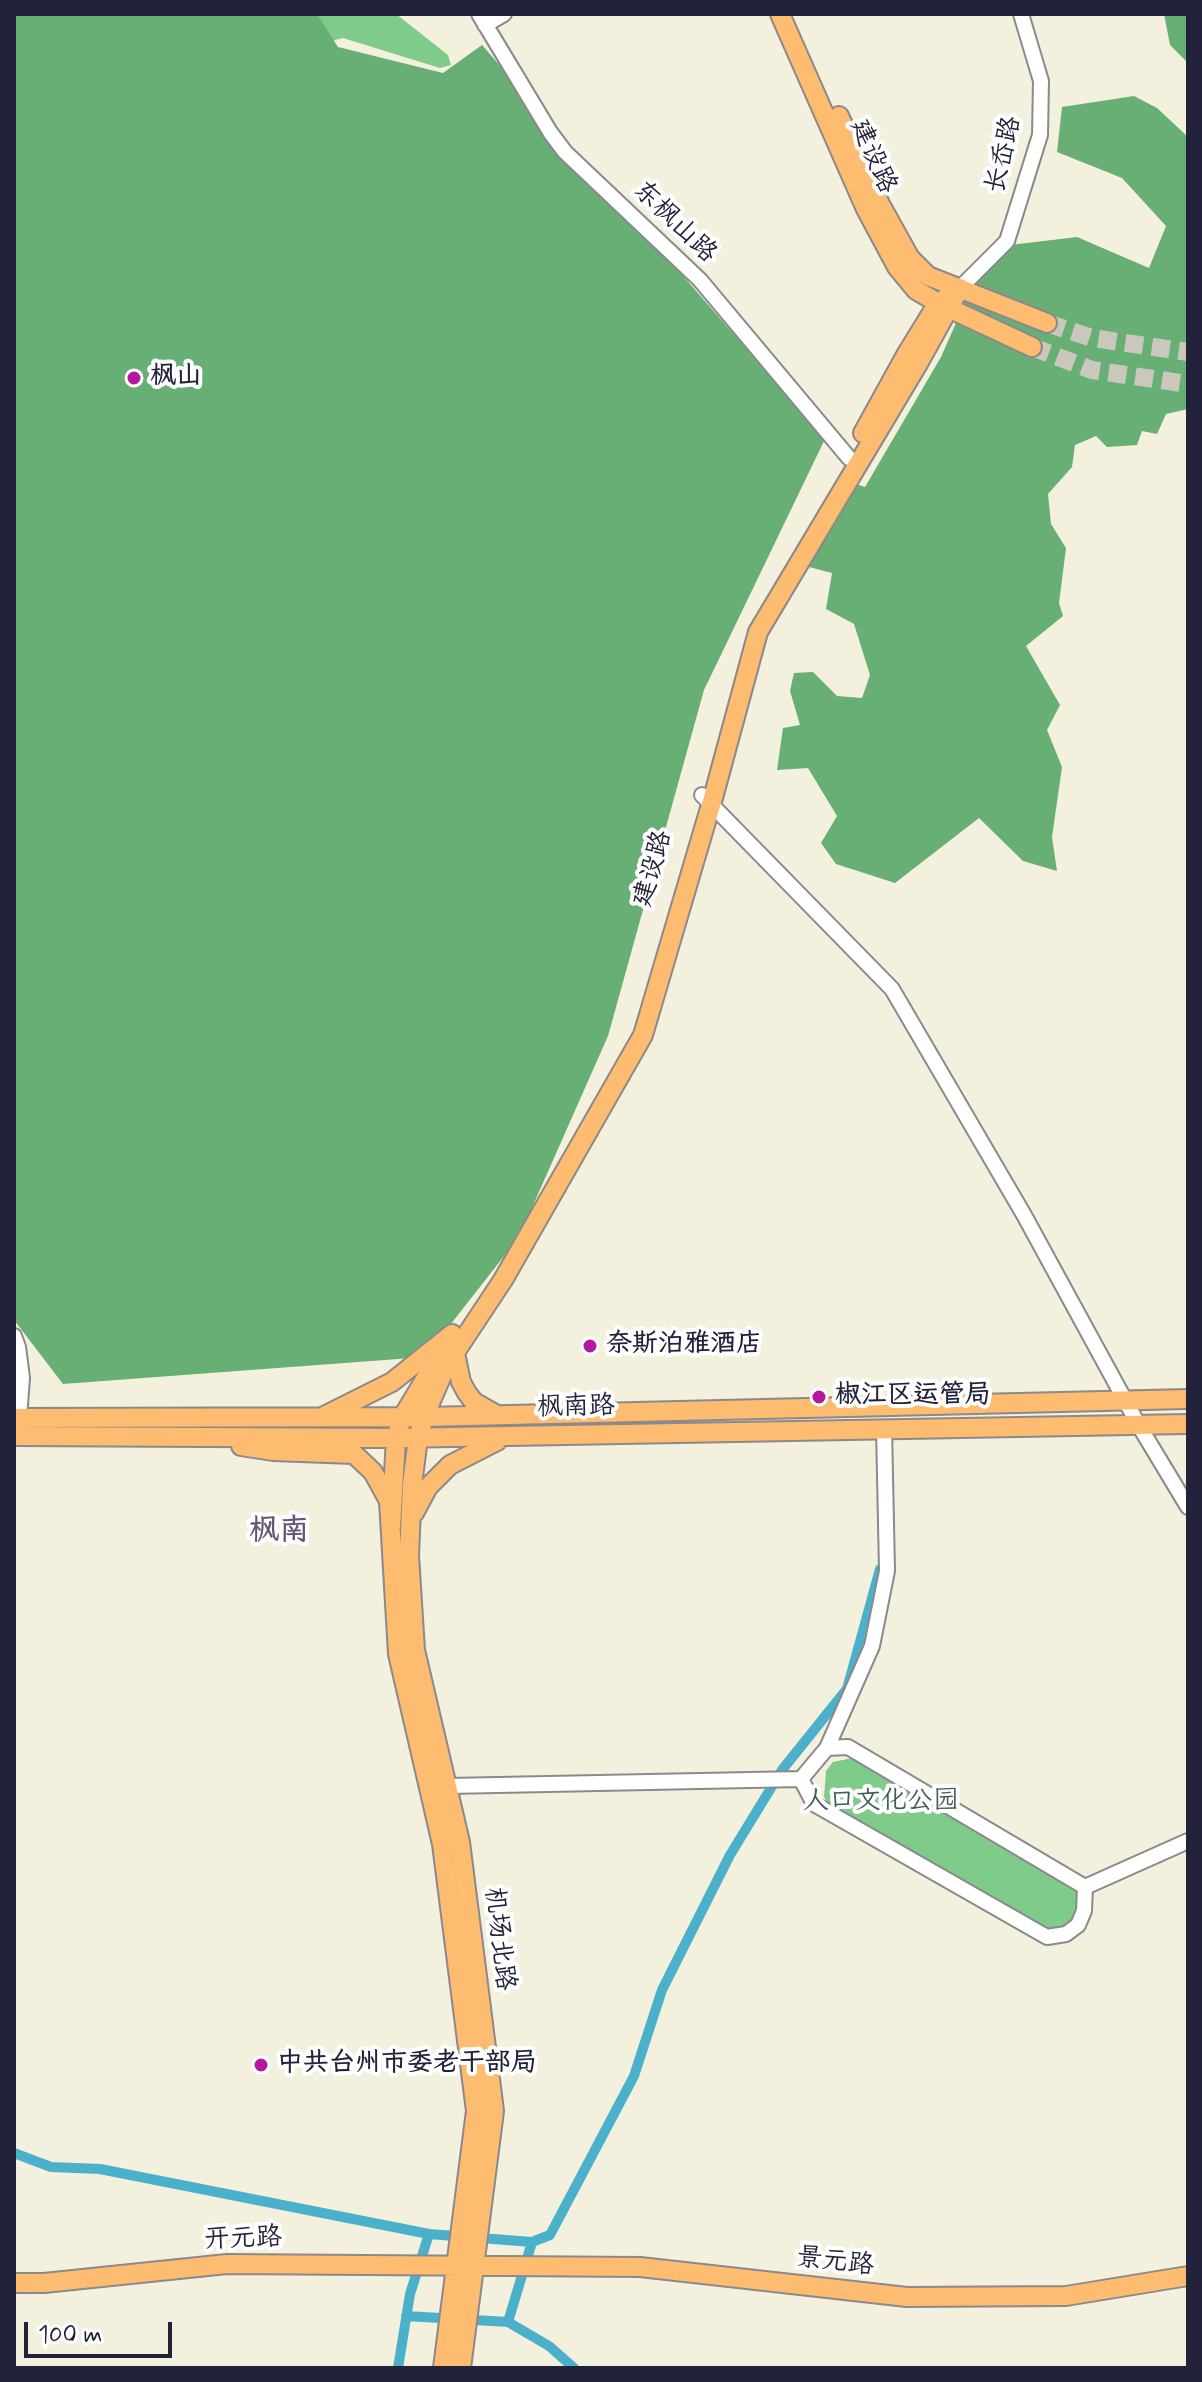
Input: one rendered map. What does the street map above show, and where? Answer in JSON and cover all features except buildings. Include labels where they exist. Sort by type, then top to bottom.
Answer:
[{"type":"main road","name":"建设路","points":[[780,14],[866,209],[897,267],[916,290],[1032,347]]},
{"type":"main road","name":"建设路","points":[[792,14],[880,204],[910,258],[928,276],[1047,323]]},
{"type":"main road","name":"建设路","points":[[706,799],[747,628],[849,458],[906,355],[960,288]]},
{"type":"main road","name":"建设路","points":[[391,1527],[396,1438],[402,1418],[497,1271],[635,1030],[758,632],[944,306]]},
{"type":"main road","name":"建设路","points":[[418,1438],[453,1343]]},
{"type":"main road","points":[[319,1418],[392,1382],[453,1343],[461,1382],[467,1393],[474,1402],[500,1416]]},
{"type":"main road","name":"枫南路","points":[[16,1424],[1188,1399]]},
{"type":"main road","name":"枫南路","points":[[16,1424],[216,1437],[396,1438],[1188,1424]]},
{"type":"main road","points":[[411,1519],[428,1487],[450,1465],[510,1436]]},
{"type":"main road","points":[[216,1437],[244,1447],[273,1451],[354,1454],[373,1472],[384,1490],[389,1501],[391,1527]]},
{"type":"main road","name":"机场北路","points":[[418,1438],[409,1555],[415,1650],[460,1842],[494,2111],[458,2266],[461,2368]]},
{"type":"main road","name":"机场北路","points":[[391,1527],[398,1654],[442,1844],[476,2111],[443,2368]]},
{"type":"main road","name":"开元路","points":[[14,2283],[44,2283],[227,2264],[458,2266]]},
{"type":"main road","name":"景元路","points":[[458,2266],[640,2267],[907,2297],[1066,2296],[1188,2276]]},
{"type":"street","points":[[482,19],[504,14]]},
{"type":"street","name":"长岙路","points":[[960,288],[1007,241],[1040,135],[1041,81],[1021,14]]},
{"type":"street","name":"东枫山路","points":[[482,19],[565,152],[700,280],[849,458]]},
{"type":"street","points":[[706,799],[892,989],[1024,1215],[1138,1424],[1188,1507]]},
{"type":"street","points":[[14,1336],[22,1378],[16,1424]]},
{"type":"street","points":[[447,1786],[801,1779],[827,1748],[872,1646],[887,1571],[884,1428]]},
{"type":"street","points":[[827,1748],[848,1747],[1085,1887]]},
{"type":"street","points":[[801,1779],[814,1804],[1047,1937],[1066,1934],[1078,1925],[1084,1911],[1085,1887]]},
{"type":"street","points":[[1085,1887],[1188,1841]]},
{"type":"green space","points":[[14,14],[317,14],[338,47],[443,73],[482,45],[825,439],[704,690],[608,1036],[519,1237],[425,1357],[63,1384],[14,1320]]},
{"type":"green space","points":[[229,14],[396,14],[448,55],[451,65],[440,68],[343,38],[276,55]]},
{"type":"green space","points":[[1164,14],[1188,14],[1188,63],[1170,45]]},
{"type":"green space","points":[[1134,96],[1157,108],[1188,137],[1188,409],[1166,414],[1157,434],[1142,431],[1137,445],[1107,447],[1096,436],[1075,445],[1072,467],[1048,494],[1051,524],[1066,548],[1059,603],[1063,616],[1026,646],[1060,705],[1047,730],[1062,767],[1052,837],[1057,871],[1023,861],[979,818],[895,883],[836,864],[821,843],[837,816],[808,768],[777,770],[783,728],[800,725],[790,691],[794,673],[813,672],[837,696],[862,698],[870,675],[854,624],[826,609],[832,573],[805,566],[853,483],[865,487],[941,357],[970,291],[1010,245],[1077,237],[1149,268],[1166,226],[1122,178],[1057,152],[1062,107]]},
{"type":"green space","name":"人口文化公园","points":[[857,1757],[1080,1892],[1088,1903],[1089,1916],[1084,1928],[1064,1942],[1052,1940],[829,1805],[824,1797],[826,1771],[833,1762]]},
{"type":"waterway","points":[[398,2368],[410,2294],[429,2234],[532,2242],[550,2235],[634,2076],[662,1990],[730,1855],[782,1770],[847,1689],[880,1569]]},
{"type":"waterway","points":[[14,2153],[51,2167],[100,2169],[429,2234]]},
{"type":"waterway","points":[[508,2322],[532,2242]]},
{"type":"waterway","points":[[406,2316],[508,2322],[549,2346],[574,2368]]},
{"type":"tunnel","points":[[1047,323],[1092,338],[1188,352]]},
{"type":"tunnel","points":[[1032,347],[1092,370],[1188,384]]},
{"type":"place","name":"枫山","points":[[134,378]]},
{"type":"place","name":"奈斯泊雅酒店","points":[[590,1346]]},
{"type":"place","name":"椒江区运管局","points":[[819,1397]]},
{"type":"place","name":"中共台州市委老干部局","points":[[261,2065]]},
{"type":"district","name":"枫南","points":[[279,1533]]}]
